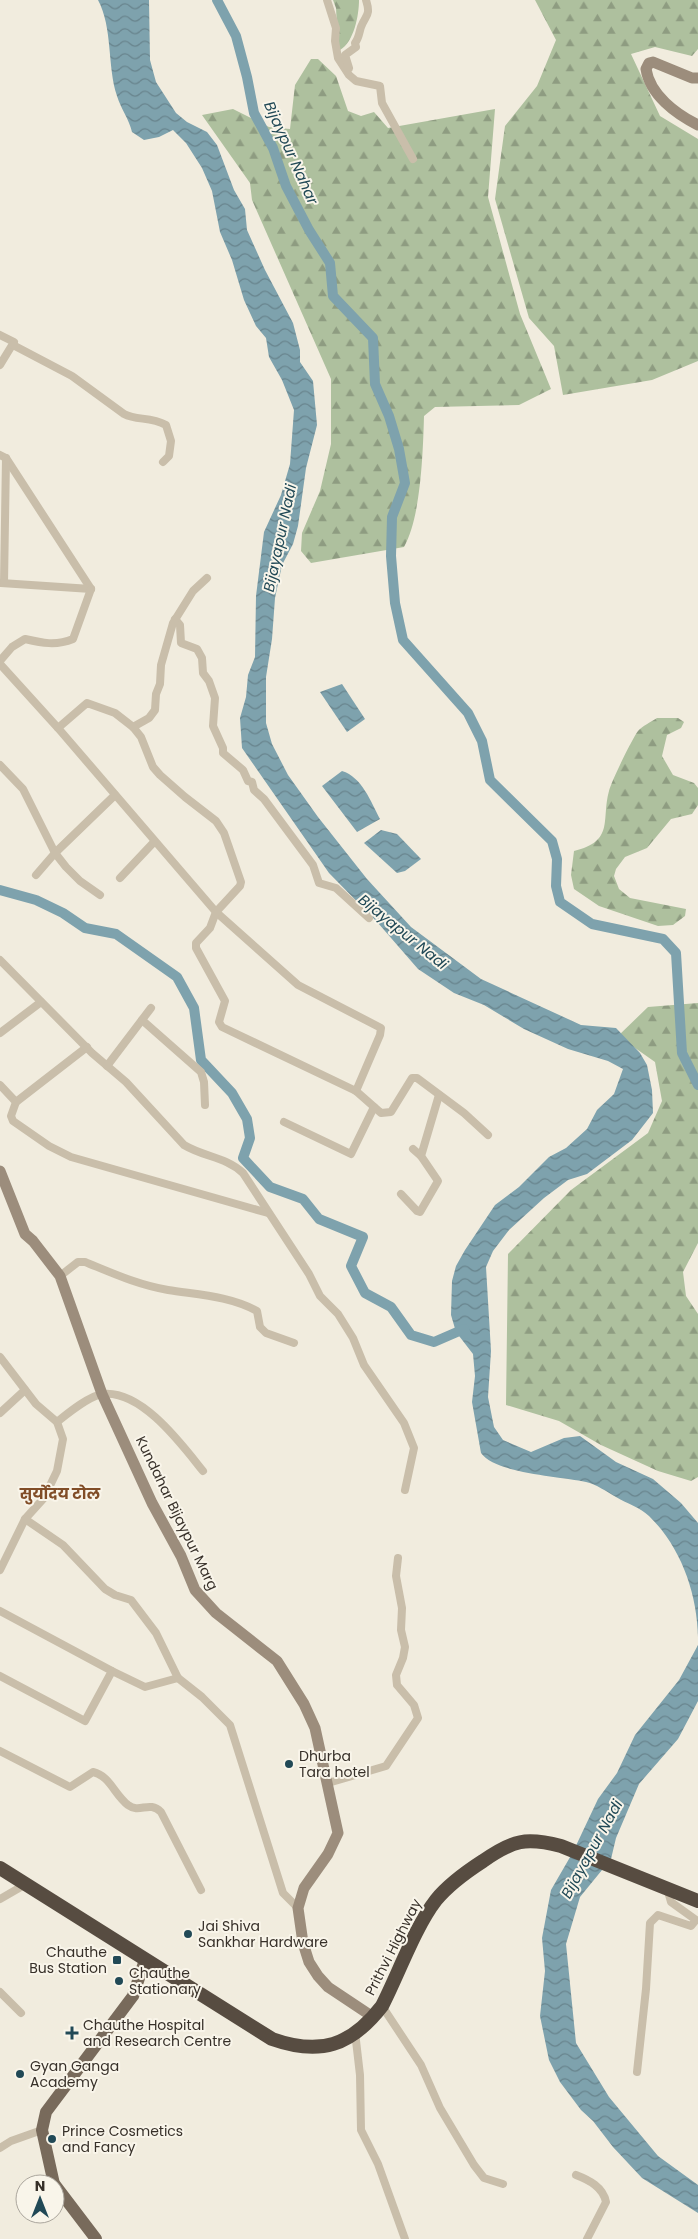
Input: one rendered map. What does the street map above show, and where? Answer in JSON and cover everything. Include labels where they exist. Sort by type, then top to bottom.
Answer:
[{"type":"highway","name":"Prithvi Highway","points":[[0,1868],[146,1960],[280,2041],[300,2046],[324,2047],[347,2039],[373,2017],[382,2006],[429,1911],[442,1894],[472,1868],[518,1841],[542,1841],[584,1854],[698,1901]]},
{"type":"main road","points":[[698,78],[692,78],[653,62],[649,63],[646,68],[648,78],[666,104],[698,125]]},
{"type":"main road","name":"Kundahar Bijaypur Marg","points":[[0,1171],[25,1234],[33,1241],[60,1276],[102,1394],[152,1503],[181,1556],[195,1590],[216,1613],[277,1661],[304,1704],[315,1728],[338,1833],[328,1854],[304,1888],[298,1908],[303,1943],[312,1969],[328,1987],[373,2017]]},
{"type":"main road","points":[[53,2174],[42,2130],[46,2112],[133,1996],[146,1960]]},
{"type":"main road","points":[[65,2197],[96,2239]]},
{"type":"street","points":[[327,0],[336,28],[335,41],[338,58],[349,75],[356,81],[380,86],[382,103],[412,159]]},
{"type":"street","points":[[349,75],[350,72],[345,55],[356,47],[355,43],[359,39],[360,28],[368,16],[369,9],[366,0]]},
{"type":"street","points":[[0,335],[12,340],[13,345],[72,376],[130,418],[148,418],[166,425],[171,441],[170,456],[163,462]]},
{"type":"street","points":[[0,365],[13,345]]},
{"type":"street","points":[[3,457],[2,583],[91,589]]},
{"type":"street","points":[[3,457],[91,589]]},
{"type":"street","points":[[133,727],[149,718],[155,710],[162,662],[175,620],[193,591],[207,578]]},
{"type":"street","points":[[91,589],[73,639],[60,644],[42,643],[26,639],[12,647],[0,663],[216,912],[298,985],[380,1028],[380,1034],[356,1091]]},
{"type":"street","points":[[175,620],[180,624],[181,643],[197,649],[202,658],[203,673],[210,681],[215,698],[213,726],[223,748],[223,753],[243,770],[248,781],[252,782],[254,790],[264,799],[291,834],[313,865],[319,883],[336,888],[369,918]]},
{"type":"street","points":[[58,728],[86,702],[115,713],[133,727],[141,737],[153,766],[160,775],[216,821],[224,833],[241,882],[240,886],[216,912],[210,928],[196,943],[196,948],[225,1001],[218,1022],[220,1025],[356,1091],[381,1113],[391,1112],[412,1078],[417,1078],[464,1113],[488,1135]]},
{"type":"street","points":[[0,765],[23,789],[55,853],[80,881],[100,895]]},
{"type":"street","points":[[36,875],[55,853],[115,795]]},
{"type":"street","points":[[120,878],[154,842]]},
{"type":"street","points":[[0,960],[147,1104],[184,1145],[192,1150],[234,1164],[243,1173],[309,1274],[320,1296],[338,1314],[352,1338],[364,1365],[404,1423],[414,1448],[405,1490]]},
{"type":"street","points":[[0,1033],[41,1002]]},
{"type":"street","points":[[107,1066],[151,1008]]},
{"type":"street","points":[[142,1020],[201,1072],[204,1082],[205,1104]]},
{"type":"street","points":[[87,1047],[16,1102],[11,1116],[13,1121],[49,1146],[71,1157],[268,1213]]},
{"type":"street","points":[[0,1085],[16,1102]]},
{"type":"street","points":[[421,1156],[439,1095]]},
{"type":"street","points":[[284,1122],[351,1154],[374,1107]]},
{"type":"street","points":[[401,1194],[420,1212],[438,1181],[421,1156],[413,1149]]},
{"type":"street","points":[[60,1276],[78,1262],[85,1262],[129,1281],[167,1290],[228,1299],[257,1310],[260,1327],[266,1333],[294,1343]]},
{"type":"street","points":[[0,1357],[36,1404],[57,1422],[63,1439],[58,1471],[44,1498],[26,1519],[0,1570]]},
{"type":"street","points":[[0,1413],[25,1390]]},
{"type":"street","points":[[57,1422],[72,1410],[102,1394],[120,1396],[132,1401],[167,1427],[203,1471]]},
{"type":"street","points":[[26,1519],[63,1545],[105,1589],[115,1596],[131,1600],[156,1633],[178,1678],[202,1697],[230,1725],[283,1893],[298,1908]]},
{"type":"street","points":[[328,1783],[386,1766],[418,1718],[414,1705],[397,1685],[396,1675],[405,1647],[400,1630],[402,1608],[396,1576],[398,1558]]},
{"type":"street","points":[[0,1611],[145,1687],[178,1678]]},
{"type":"street","points":[[0,1676],[86,1720],[112,1671]]},
{"type":"street","points":[[0,1751],[70,1787],[93,1772],[102,1774],[128,1805],[140,1808],[156,1807],[161,1812],[201,1890]]},
{"type":"street","points":[[0,1899],[26,1884]]},
{"type":"street","points":[[637,2072],[646,1989],[650,1923],[658,1915],[691,1926],[696,1920],[671,1902],[667,1888]]},
{"type":"street","points":[[0,1992],[21,2014]]},
{"type":"street","points":[[382,2006],[421,2066],[455,2136],[474,2165],[484,2178],[503,2184]]},
{"type":"street","points":[[355,2032],[360,2075],[362,2130],[378,2164],[405,2239]]},
{"type":"street","points":[[0,2148],[11,2141],[42,2130]]},
{"type":"street","points":[[576,2174],[597,2186],[606,2202],[587,2239]]},
{"type":"green space","points":[[333,0],[359,0],[357,20],[352,35],[340,50],[338,46],[336,8]]},
{"type":"green space","points":[[535,0],[698,0],[698,49],[692,56],[655,47],[631,54],[660,116],[698,139],[698,361],[652,380],[563,395],[554,346],[529,318],[495,199],[505,126],[537,86],[556,40]]},
{"type":"green space","points":[[311,59],[318,59],[336,76],[348,111],[361,116],[374,112],[388,128],[495,109],[488,197],[520,314],[551,389],[519,405],[435,407],[424,416],[418,502],[410,534],[404,547],[311,563],[301,551],[302,533],[320,491],[331,444],[331,379],[252,200],[250,183],[202,115],[233,109],[269,127],[290,129],[295,85]]},
{"type":"green space","points":[[657,718],[678,718],[684,722],[681,728],[667,735],[662,756],[673,775],[694,783],[698,788],[698,805],[692,814],[671,819],[647,848],[625,857],[616,869],[614,876],[619,889],[630,898],[686,909],[685,916],[673,925],[658,926],[599,906],[574,889],[571,875],[574,851],[587,847],[601,835],[604,828],[609,791],[631,742],[640,729]]},
{"type":"green space","points":[[698,1003],[698,1243],[683,1272],[686,1296],[698,1314],[698,1477],[691,1481],[658,1471],[601,1445],[559,1421],[506,1405],[508,1254],[571,1190],[648,1133],[662,1101],[655,1062],[618,1036],[648,1007]]},
{"type":"water","name":"Bijayapur Nadi","points":[[98,0],[149,0],[150,60],[156,82],[176,113],[187,122],[207,132],[217,145],[234,190],[245,209],[247,230],[265,270],[293,323],[300,350],[300,362],[313,381],[317,425],[306,468],[298,526],[293,544],[282,565],[275,598],[272,639],[266,677],[266,723],[272,744],[288,775],[318,817],[367,879],[411,927],[481,979],[581,1025],[616,1028],[640,1053],[647,1065],[652,1090],[653,1113],[632,1140],[587,1174],[568,1180],[544,1198],[509,1230],[493,1251],[486,1267],[491,1351],[488,1397],[494,1427],[503,1440],[531,1452],[564,1438],[580,1436],[616,1462],[653,1479],[681,1503],[698,1523],[698,1637],[694,1604],[685,1572],[670,1542],[646,1513],[590,1483],[514,1470],[500,1466],[481,1453],[472,1402],[475,1376],[473,1354],[456,1332],[451,1315],[452,1281],[456,1266],[495,1205],[519,1187],[549,1157],[566,1148],[587,1129],[597,1110],[614,1094],[623,1069],[608,1061],[568,1049],[524,1029],[484,1005],[454,993],[418,969],[378,923],[329,873],[242,748],[240,718],[246,697],[248,675],[255,657],[256,596],[264,532],[281,495],[290,464],[294,410],[282,380],[269,357],[266,338],[256,326],[244,300],[232,260],[220,232],[212,191],[202,168],[186,143],[173,130],[159,137],[144,140],[132,132],[114,84],[106,23]]},
{"type":"water","points":[[342,684],[365,719],[347,732],[320,692]]},
{"type":"water","points":[[342,771],[349,774],[360,784],[380,819],[357,832],[322,786]]},
{"type":"water","points":[[381,830],[397,834],[421,859],[405,871],[397,873],[364,843]]},
{"type":"water","name":"Bijayapur Nadi","points":[[698,1645],[698,1701],[678,1739],[639,1784],[616,1838],[611,1859],[580,1897],[566,1944],[576,2043],[609,2097],[658,2156],[698,2185],[698,2213],[642,2178],[613,2147],[593,2121],[581,2110],[560,2082],[549,2060],[540,2016],[545,1971],[542,1938],[551,1890],[573,1852],[598,1799],[617,1773],[635,1735],[679,1680]]},
{"type":"waterway","name":"Bijaypur Nahar","points":[[217,0],[236,36],[254,113],[273,148],[286,186],[309,230],[330,263],[333,296],[373,338],[375,384],[389,416],[399,449],[405,483],[392,517],[391,556],[395,603],[403,640],[468,713],[482,741],[490,780],[552,841],[557,859],[556,886],[560,902],[592,924],[663,939],[676,953],[682,1053],[698,1085]]},
{"type":"waterway","points":[[0,890],[36,900],[63,913],[85,928],[116,934],[177,977],[194,1008],[201,1060],[232,1093],[247,1119],[250,1138],[243,1158],[270,1187],[303,1199],[319,1219],[363,1237],[351,1266],[365,1293],[391,1307],[411,1335],[434,1342],[464,1329],[466,1334]]},
{"type":"place","name":"Dhurba Tara hotel","points":[[289,1764]]},
{"type":"place","name":"Jai Shiva Sankhar Hardware","points":[[188,1934]]},
{"type":"place","name":"Chauthe Bus Station","points":[[117,1960]]},
{"type":"place","name":"Chauthe Stationary","points":[[119,1981]]},
{"type":"place","name":"Chauthe Hospital and Research Centre","points":[[72,2033]]},
{"type":"place","name":"Gyan Ganga Academy","points":[[20,2074]]},
{"type":"place","name":"Prince Cosmetics and Fancy","points":[[52,2139]]},
{"type":"district","name":"सुर्योदय टोल","points":[[60,1494]]}]
